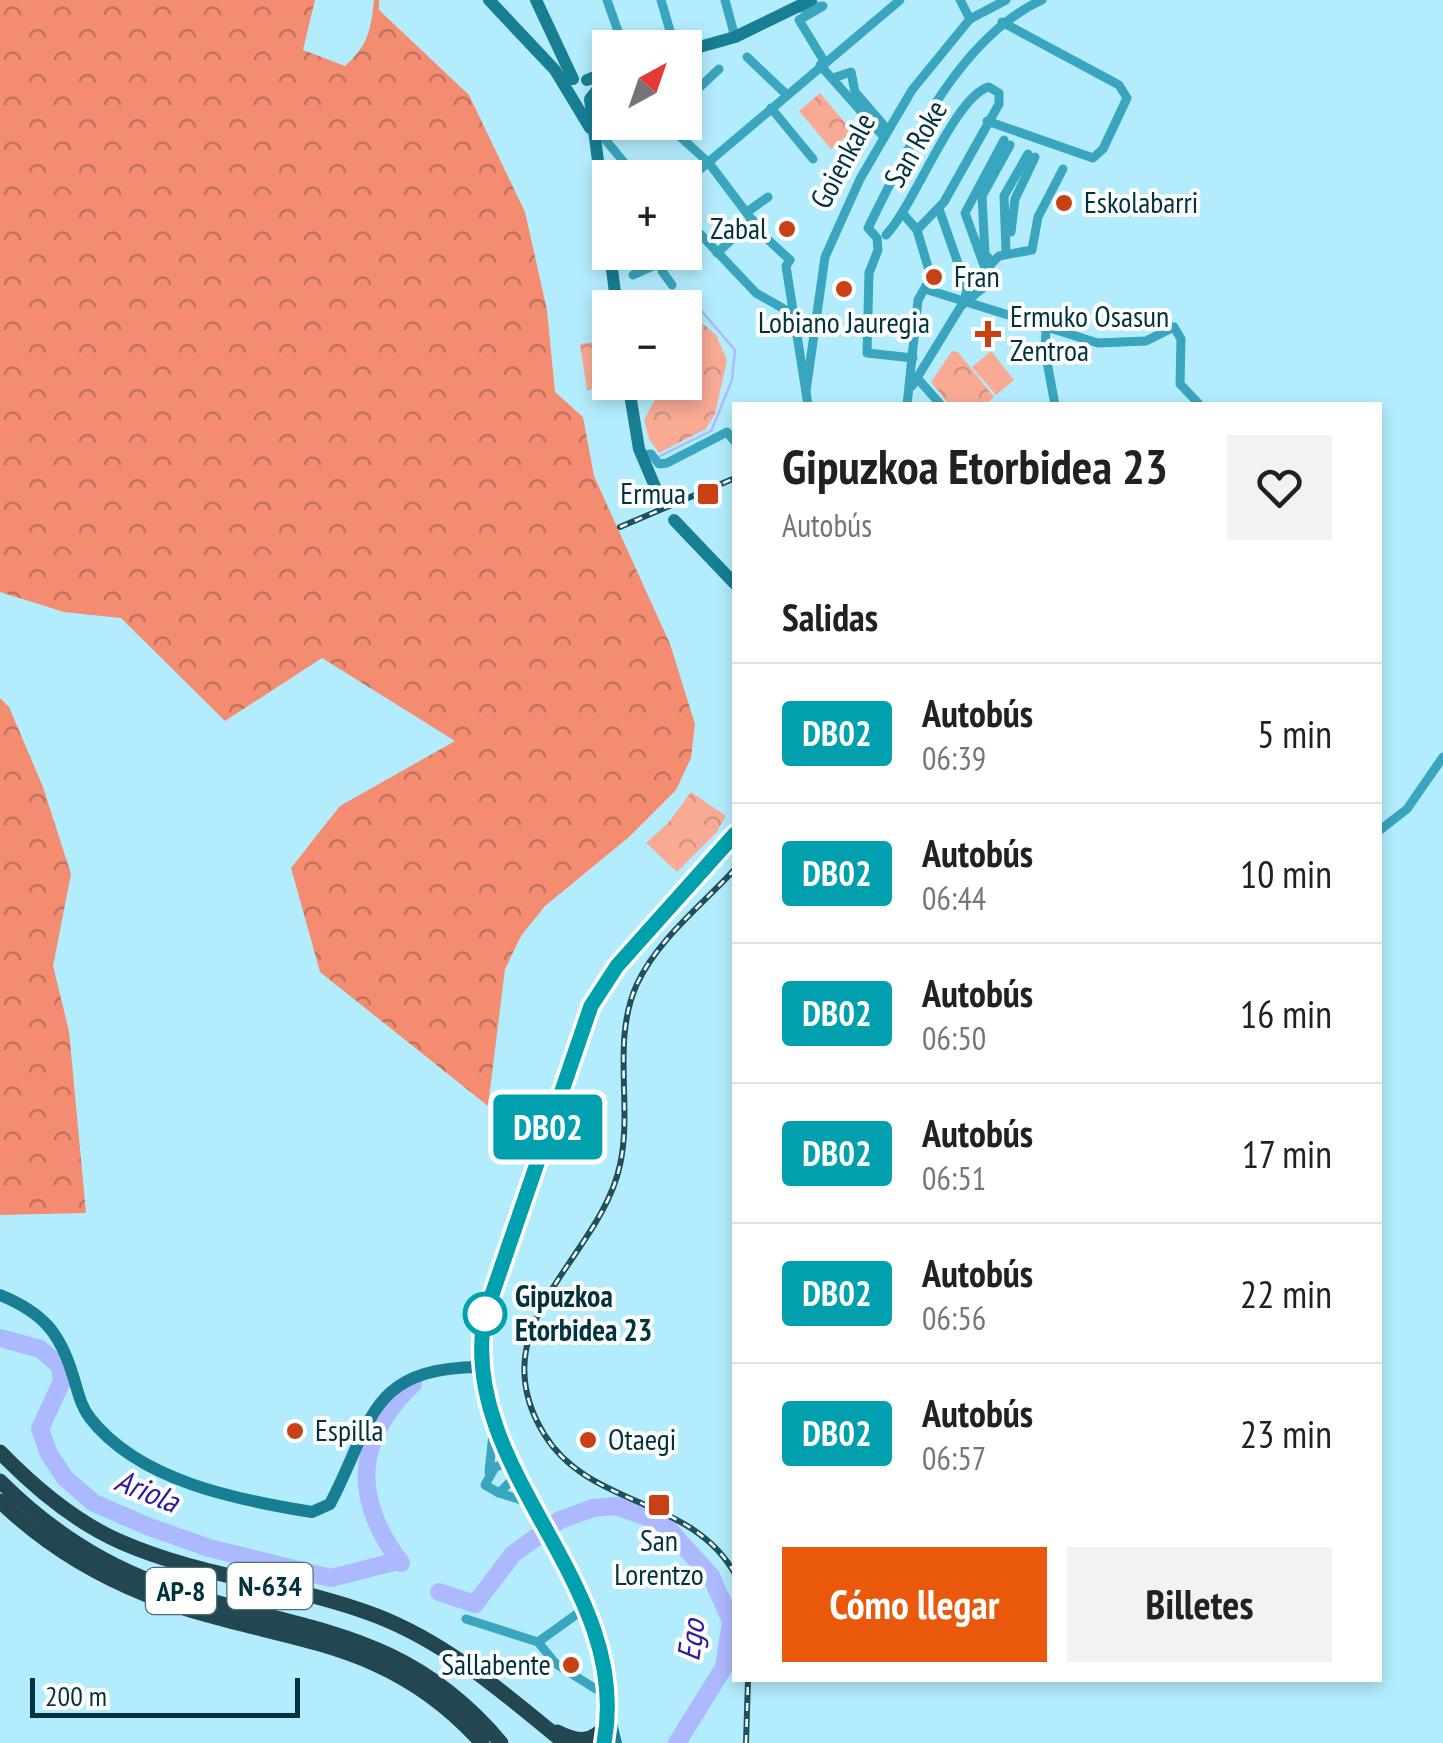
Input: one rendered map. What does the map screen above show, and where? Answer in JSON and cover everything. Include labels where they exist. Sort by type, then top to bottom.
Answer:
[{"type":"highway","name":"N-634","points":[[0,1452],[63,1508],[119,1541],[209,1572],[339,1603],[380,1618],[455,1656],[562,1742]]},
{"type":"highway","name":"AP-8","points":[[0,1481],[78,1545],[139,1576],[328,1636],[436,1681],[501,1743]]},
{"type":"highway","name":"AP-8","points":[[0,1501],[69,1556],[148,1595],[328,1636]]},
{"type":"highway","name":"AP-8","points":[[374,1654],[432,1695],[482,1743]]},
{"type":"highway","points":[[540,1722],[580,1741],[596,1736],[608,1722]]},
{"type":"street","points":[[489,0],[555,70],[580,85]]},
{"type":"street","points":[[536,0],[580,85],[592,125]]},
{"type":"street","points":[[607,0],[618,30]]},
{"type":"street","points":[[662,0],[670,30]]},
{"type":"street","points":[[724,0],[735,38]]},
{"type":"street","points":[[702,47],[735,38],[811,0]]},
{"type":"street","points":[[702,168],[900,0]]},
{"type":"street","points":[[960,0],[970,18]]},
{"type":"street","name":"Goienkale","points":[[806,390],[829,244],[886,133],[970,18],[1006,0]]},
{"type":"street","points":[[881,237],[868,228],[926,120],[1002,22],[1042,0]]},
{"type":"street","points":[[790,11],[823,6],[800,20],[833,78],[886,133]]},
{"type":"street","points":[[965,301],[966,290],[940,214],[987,121],[1093,158],[1103,149],[1127,98],[1119,85],[1002,22]]},
{"type":"street","points":[[747,57],[787,95]]},
{"type":"street","points":[[702,85],[718,69]]},
{"type":"street","points":[[833,78],[851,72],[855,92],[886,133]]},
{"type":"street","points":[[592,80],[580,85],[574,103],[592,129]]},
{"type":"street","name":"San Roke","points":[[928,290],[931,277],[918,230],[905,216],[964,109],[981,89],[989,87],[1000,100],[987,121]]},
{"type":"street","points":[[771,108],[813,158]]},
{"type":"street","points":[[601,140],[620,160]]},
{"type":"street","points":[[683,140],[708,163],[790,260],[786,266],[791,313],[808,402]]},
{"type":"street","points":[[908,402],[916,374],[965,301],[990,282],[992,262],[985,254],[982,196],[1007,143],[966,210],[940,214],[918,230]]},
{"type":"street","points":[[1031,156],[1011,217],[1009,253],[1004,196],[1031,156]]},
{"type":"street","points":[[992,262],[1009,253],[1032,250],[1038,217],[1063,169]]},
{"type":"street","points":[[996,172],[1012,181]]},
{"type":"street","points":[[982,196],[1004,196]]},
{"type":"street","points":[[1004,196],[1011,217]]},
{"type":"street","points":[[717,253],[768,197]]},
{"type":"street","points":[[947,197],[966,210],[990,282]]},
{"type":"street","points":[[905,216],[881,237],[868,273],[867,353],[913,358]]},
{"type":"street","points":[[702,237],[756,293],[791,313]]},
{"type":"street","points":[[634,275],[642,270]]},
{"type":"street","points":[[666,270],[672,285]]},
{"type":"street","points":[[939,402],[916,374],[913,358],[918,300],[928,290],[1046,330],[1098,342],[1126,344],[1152,337],[1168,326],[1178,332],[1180,384],[1197,402]]},
{"type":"street","points":[[1046,330],[1045,351],[1054,402]]},
{"type":"street","points":[[631,400],[641,456],[662,503]]},
{"type":"street","points":[[641,456],[652,454],[659,464],[666,463],[727,432],[732,438]]},
{"type":"street","points":[[674,520],[732,581]]},
{"type":"street","points":[[1382,829],[1407,810],[1443,758]]},
{"type":"street","points":[[604,1743],[608,1722],[601,1642],[588,1606],[494,1422],[478,1367],[484,1318],[591,1006],[617,966],[732,837]]},
{"type":"street","points":[[0,1295],[47,1321],[60,1338],[80,1401],[91,1419],[129,1454],[167,1475],[312,1512],[330,1504],[368,1420],[399,1384],[421,1372],[478,1367]]},
{"type":"street","points":[[494,1422],[485,1485],[534,1504]]},
{"type":"street","points":[[489,1472],[516,1467]]},
{"type":"street","points":[[499,1493],[516,1467]]},
{"type":"street","points":[[538,1642],[588,1606]]},
{"type":"street","points":[[466,1619],[538,1642],[556,1664],[607,1696]]},
{"type":"street","points":[[608,1722],[616,1743]]},
{"type":"green space","points":[[0,0],[315,0],[303,50],[345,66],[363,44],[374,0],[379,0],[379,10],[469,95],[525,212],[547,310],[555,392],[583,417],[594,476],[670,644],[695,724],[691,758],[676,790],[629,837],[545,906],[521,936],[505,969],[488,1106],[320,972],[291,868],[340,806],[455,741],[322,658],[225,721],[121,618],[64,612],[0,592]]},
{"type":"green space","points":[[820,93],[852,131],[831,149],[799,111]]},
{"type":"green space","points":[[702,323],[716,335],[727,360],[715,414],[706,429],[659,453],[649,439],[644,420],[655,400],[702,400]]},
{"type":"green space","points":[[592,342],[592,389],[587,390],[580,344]]},
{"type":"green space","points":[[952,351],[958,352],[994,397],[988,402],[947,402],[931,382]]},
{"type":"green space","points":[[991,351],[1014,380],[996,395],[972,367]]},
{"type":"green space","points":[[0,698],[9,707],[43,787],[71,874],[53,966],[69,1031],[86,1213],[0,1215]]},
{"type":"green space","points":[[691,792],[726,816],[716,833],[677,872],[646,843],[668,823]]},
{"type":"waterway","points":[[660,456],[711,431],[732,380],[735,350],[702,312]]},
{"type":"waterway","name":"Ariola","points":[[0,1338],[40,1349],[60,1366],[62,1381],[40,1429],[49,1454],[65,1478],[94,1503],[209,1548],[331,1578],[398,1561]]},
{"type":"waterway","name":"Ego","points":[[401,1563],[374,1515],[366,1470],[379,1426],[413,1384]]},
{"type":"waterway","name":"Ego","points":[[439,1592],[475,1604],[513,1554],[560,1520],[593,1508],[616,1506],[663,1523],[711,1576],[731,1621],[724,1667],[677,1743]]},
{"type":"railway","points":[[620,527],[732,479]]},
{"type":"railway","points":[[732,872],[669,937],[637,984],[625,1028],[620,1165],[608,1199],[533,1325],[525,1359],[527,1395],[544,1434],[564,1458],[587,1477],[693,1530],[716,1549],[732,1570]]},
{"type":"railway","points":[[746,1743],[748,1682]]},
{"type":"bus line","name":"DB02","points":[[604,1743],[609,1720],[601,1642],[588,1606],[490,1413],[481,1384],[478,1350],[484,1318],[591,1006],[617,966],[732,838]]},
{"type":"place","name":"Eskolabarri","points":[[1064,203]]},
{"type":"place","name":"Zabal","points":[[787,229]]},
{"type":"place","name":"Fran","points":[[934,277]]},
{"type":"place","name":"Lobiano Jauregia","points":[[844,289]]},
{"type":"place","name":"Ermuko Osasun Zentroa","points":[[988,334]]},
{"type":"place","name":"Ermua","points":[[708,494]]},
{"type":"place","name":"Gipuzkoa Etorbidea 23","points":[[485,1314]]},
{"type":"place","name":"Espilla","points":[[295,1431]]},
{"type":"place","name":"Otaegi","points":[[588,1440]]},
{"type":"place","name":"San Lorentzo","points":[[659,1505]]},
{"type":"place","name":"Sallabente","points":[[571,1665]]}]
